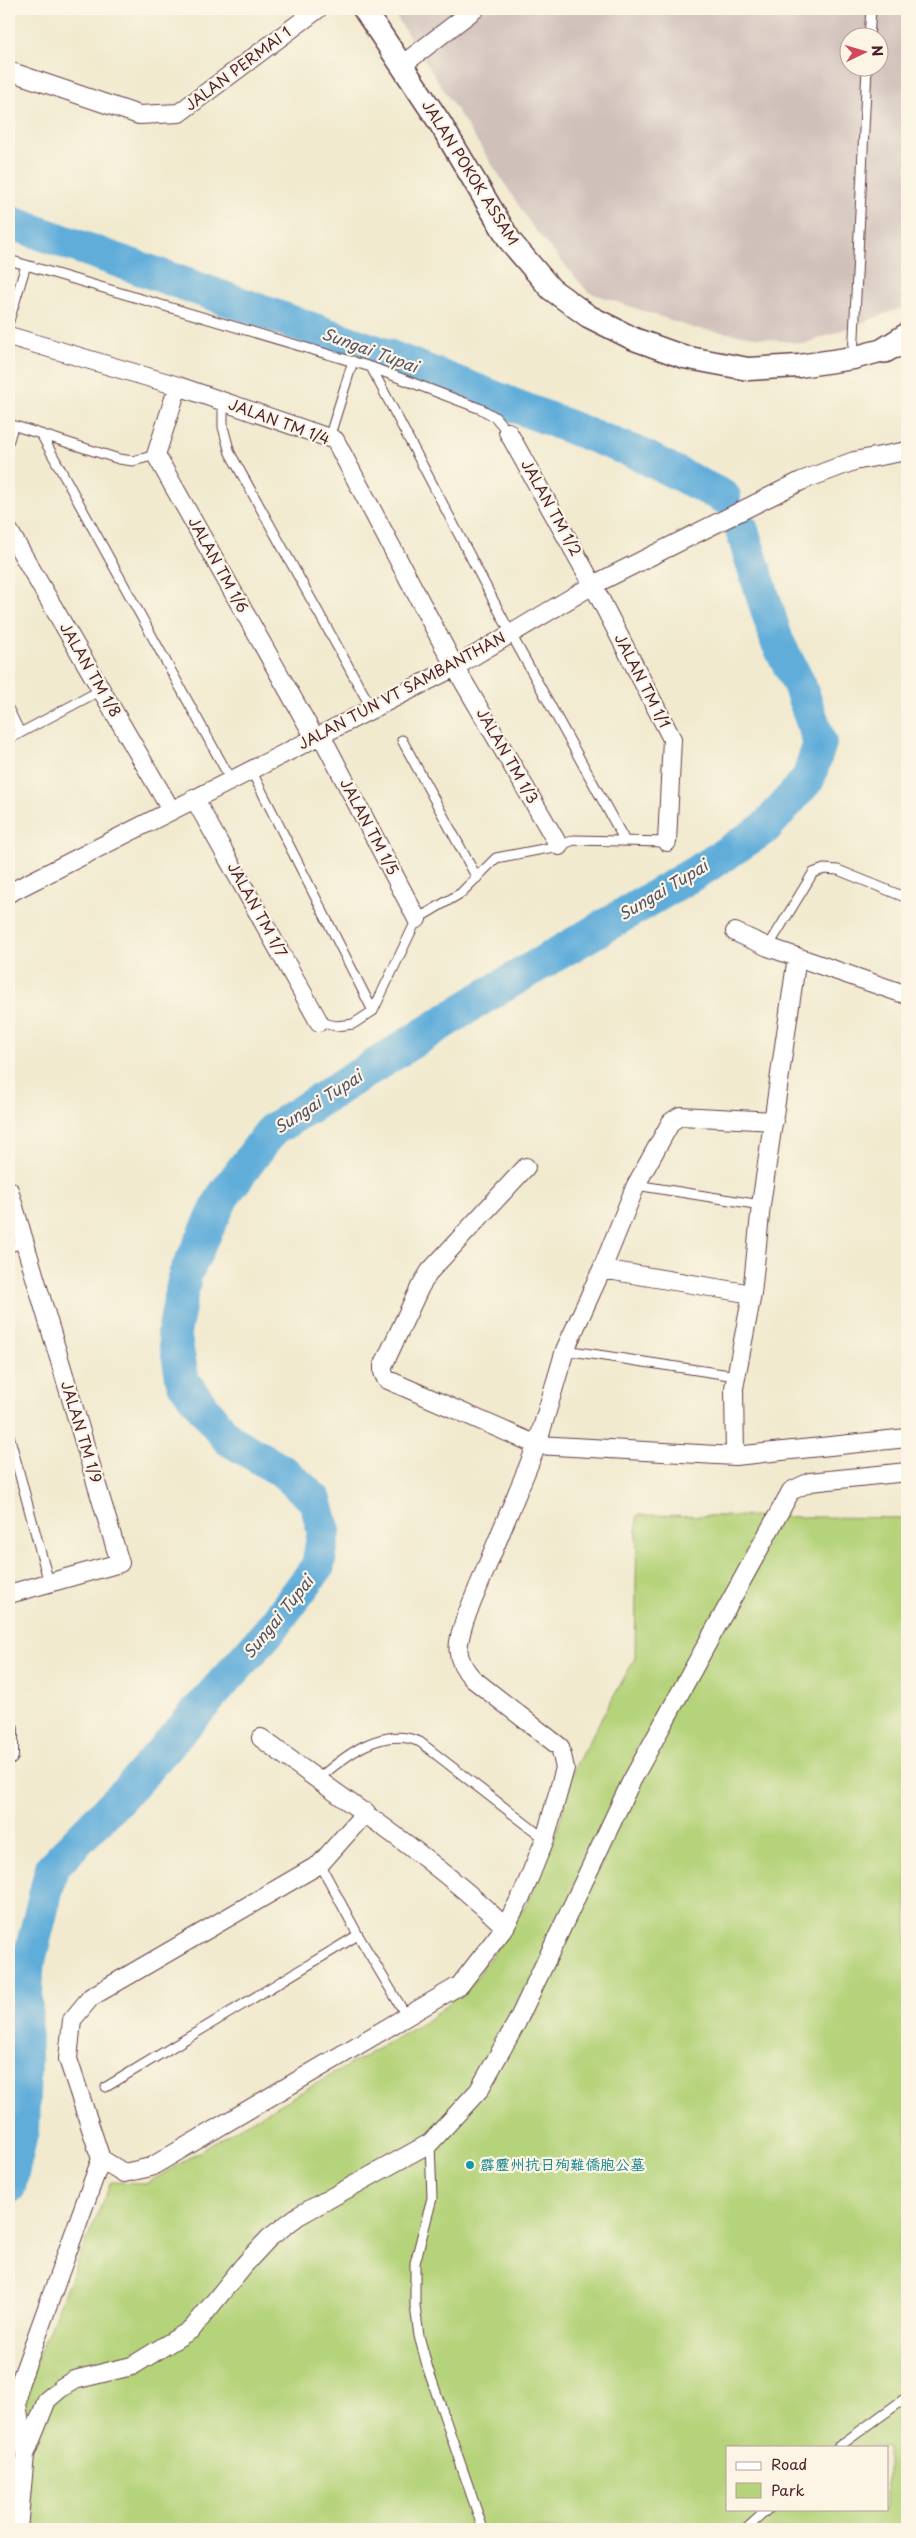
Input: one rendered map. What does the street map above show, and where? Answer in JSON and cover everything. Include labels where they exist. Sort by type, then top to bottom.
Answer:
[{"type":"main road","points":[[896,346],[907,336]]},
{"type":"street","name":"JALAN PERMAI 1","points":[[9,71],[139,115],[179,114],[318,9]]},
{"type":"street","name":"JALAN POKOK ASSAM","points":[[364,9],[440,123],[510,241],[551,290],[588,316],[634,339],[684,357],[748,369],[799,366],[853,358],[896,346]]},
{"type":"street","points":[[402,65],[475,9]]},
{"type":"street","name":"JALAN TM 1/4","points":[[9,336],[178,386],[335,440],[455,667]]},
{"type":"street","points":[[156,455],[178,386]]},
{"type":"street","name":"JALAN TM 1/2","points":[[508,432],[593,585]]},
{"type":"street","name":"JALAN TUN VT SAMBANTHAN","points":[[10,890],[455,667],[593,585],[801,481],[854,461],[907,451]]},
{"type":"street","name":"JALAN TM 1/6","points":[[156,455],[318,736]]},
{"type":"street","name":"JALAN TM 1/8","points":[[9,531],[171,810]]},
{"type":"street","name":"JALAN TM 1/1","points":[[593,585],[672,739],[667,842]]},
{"type":"street","name":"JALAN TM 1/3","points":[[455,667],[559,846]]},
{"type":"street","name":"JALAN TM 1/5","points":[[318,736],[418,920]]},
{"type":"street","name":"JALAN TM 1/7","points":[[194,798],[319,1022]]},
{"type":"street","points":[[735,932],[768,947],[907,995]]},
{"type":"street","points":[[735,1456],[736,1376],[752,1294],[762,1205],[797,957]]},
{"type":"street","points":[[101,2159],[124,2173],[137,2172],[152,2167],[460,1985],[505,1927],[523,1893],[544,1839],[565,1768],[560,1747],[464,1670],[456,1646],[465,1619],[537,1445],[565,1350],[602,1269],[636,1185],[672,1122],[680,1116],[774,1120]]},
{"type":"street","points":[[526,1167],[430,1271],[420,1287],[383,1366],[386,1379],[537,1445],[735,1456],[907,1438]]},
{"type":"street","name":"JALAN TM 1/9","points":[[9,1190],[17,1245],[120,1563],[9,1594]]},
{"type":"street","points":[[602,1269],[752,1294]]},
{"type":"street","points":[[25,2455],[47,2400],[61,2388],[74,2380],[132,2366],[192,2329],[244,2265],[269,2238],[298,2216],[430,2143],[479,2090],[517,2022],[630,1782],[791,1491],[810,1482],[907,1472]]},
{"type":"street","points":[[9,1730],[9,1756]]},
{"type":"street","points":[[262,1738],[366,1812],[484,1907],[505,1927]]},
{"type":"street","points":[[18,2529],[25,2455],[17,2404],[19,2385],[101,2159],[68,2059],[72,2020],[91,1997],[320,1864],[366,1812]]},
{"type":"lane","points":[[870,28],[871,9]]},
{"type":"lane","points":[[853,358],[867,78]]},
{"type":"lane","points":[[9,260],[371,367],[481,409],[495,417],[508,432]]},
{"type":"lane","points":[[9,322],[26,265]]},
{"type":"lane","points":[[329,438],[353,362]]},
{"type":"lane","points":[[371,367],[511,634],[625,841]]},
{"type":"lane","points":[[223,402],[223,428],[230,453],[372,709]]},
{"type":"lane","points":[[9,440],[11,425],[119,459],[133,461],[156,455]]},
{"type":"lane","points":[[41,434],[231,780]]},
{"type":"lane","points":[[9,739],[101,690]]},
{"type":"lane","points":[[9,710],[20,733]]},
{"type":"lane","points":[[402,740],[477,878]]},
{"type":"lane","points":[[251,770],[372,1010]]},
{"type":"lane","points":[[319,1022],[336,1026],[353,1024],[372,1010],[418,920],[461,893],[496,858],[559,846],[574,840],[667,842]]},
{"type":"lane","points":[[768,947],[813,873],[824,869],[838,870],[907,898]]},
{"type":"lane","points":[[636,1185],[762,1205]]},
{"type":"lane","points":[[565,1350],[736,1376]]},
{"type":"lane","points":[[9,1436],[49,1583]]},
{"type":"lane","points":[[318,1779],[350,1752],[398,1736],[409,1737],[420,1742],[544,1839]]},
{"type":"lane","points":[[320,1864],[358,1935],[407,2018]]},
{"type":"lane","points":[[106,2087],[358,1935]]},
{"type":"lane","points":[[430,2143],[432,2198],[415,2263],[414,2306],[419,2336],[428,2369],[483,2529]]},
{"type":"lane","points":[[839,2446],[907,2397]]},
{"type":"lane","points":[[746,2529],[767,2510]]},
{"type":"shaded area","points":[[391,9],[907,9],[907,306],[804,344],[693,328],[588,292],[534,229]]},
{"type":"green space","points":[[637,1515],[907,1518],[907,2529],[9,2529],[9,2425],[111,2182],[148,2183],[247,2123],[428,2020],[473,1983],[529,1900],[559,1825],[573,1770],[635,1658]]},
{"type":"waterway","name":"Sungai Tupai","points":[[9,222],[388,356],[639,454],[724,497]]},
{"type":"waterway","name":"Sungai Tupai","points":[[9,2187],[22,2130],[27,1969],[52,1867],[132,1785],[270,1630],[318,1566],[324,1531],[315,1500],[285,1473],[228,1439],[183,1382],[174,1333],[185,1275],[223,1196],[272,1130],[482,998],[705,867],[765,828],[808,779],[820,743],[799,684],[777,641],[742,530]]},
{"type":"place","name":"霹靂州抗日殉難僑胞公墓","points":[[470,2165]]}]
